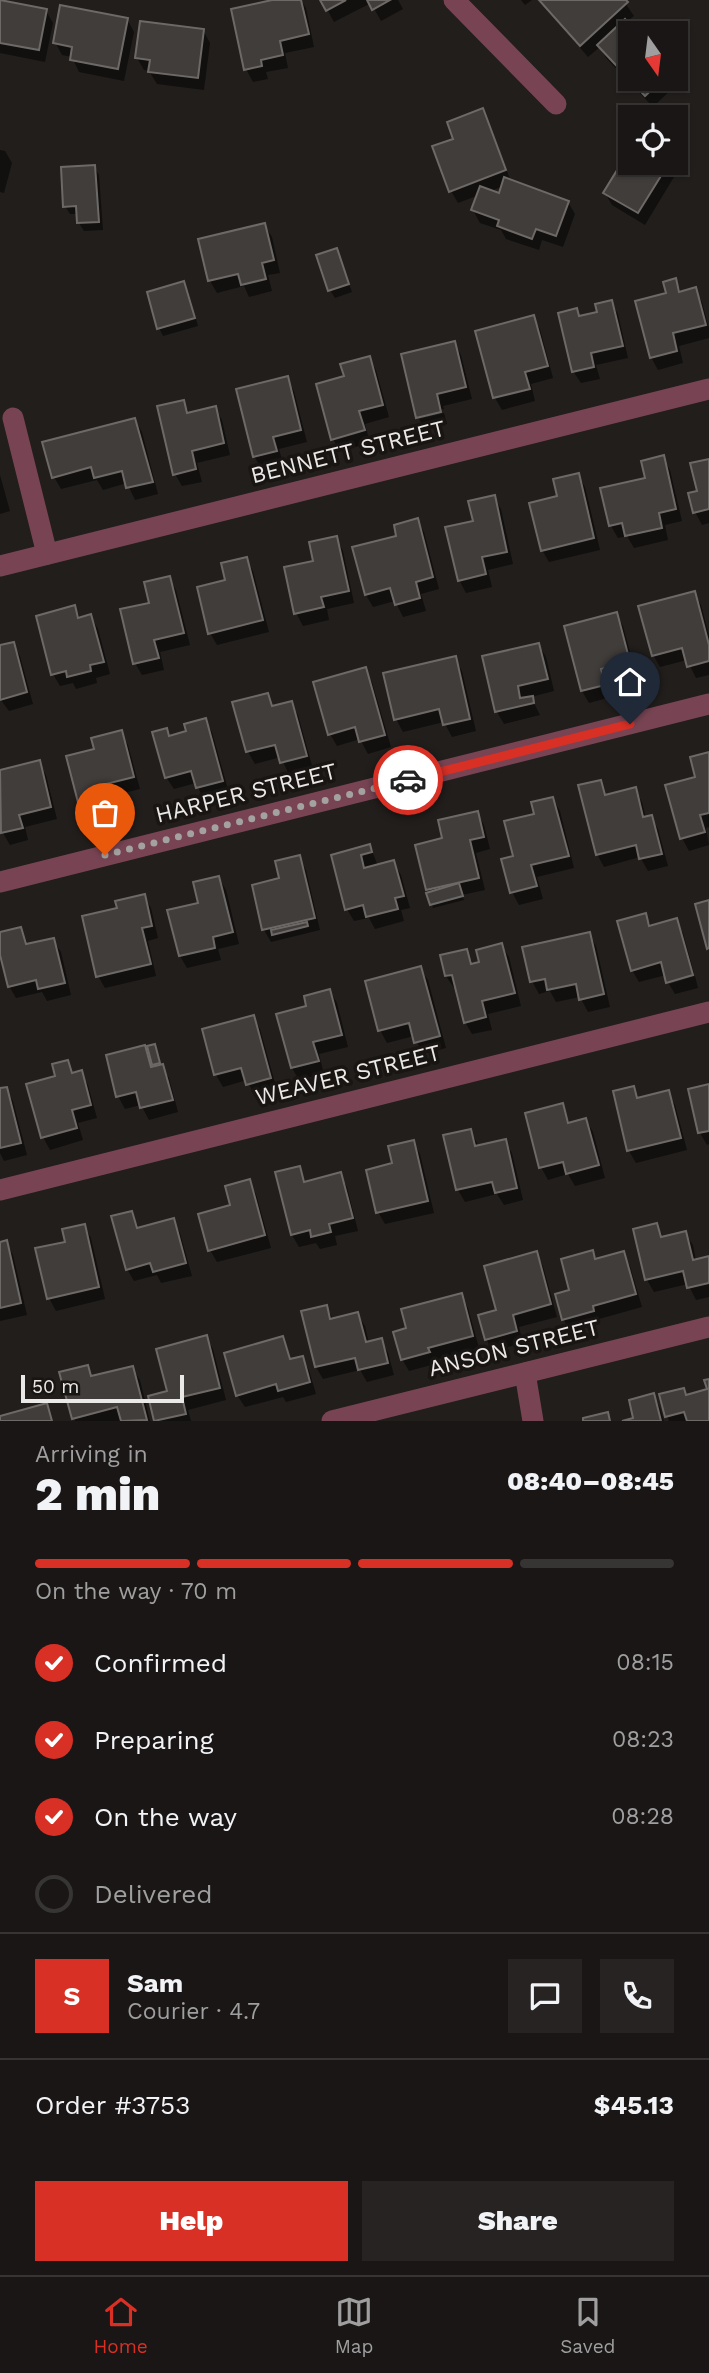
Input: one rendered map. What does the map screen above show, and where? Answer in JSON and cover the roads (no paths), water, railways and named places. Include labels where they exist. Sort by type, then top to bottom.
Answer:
[{"type":"street","points":[[454,0],[556,104]]},
{"type":"street","name":"BENNETT STREET","points":[[0,566],[709,388]]},
{"type":"street","points":[[13,418],[47,554]]},
{"type":"street","name":"HARPER STREET","points":[[0,882],[709,704]]},
{"type":"street","name":"WEAVER STREET","points":[[0,1190],[709,1012]]},
{"type":"street","name":"ANSON STREET","points":[[332,1421],[709,1327]]},
{"type":"street","points":[[525,1373],[533,1421]]}]
